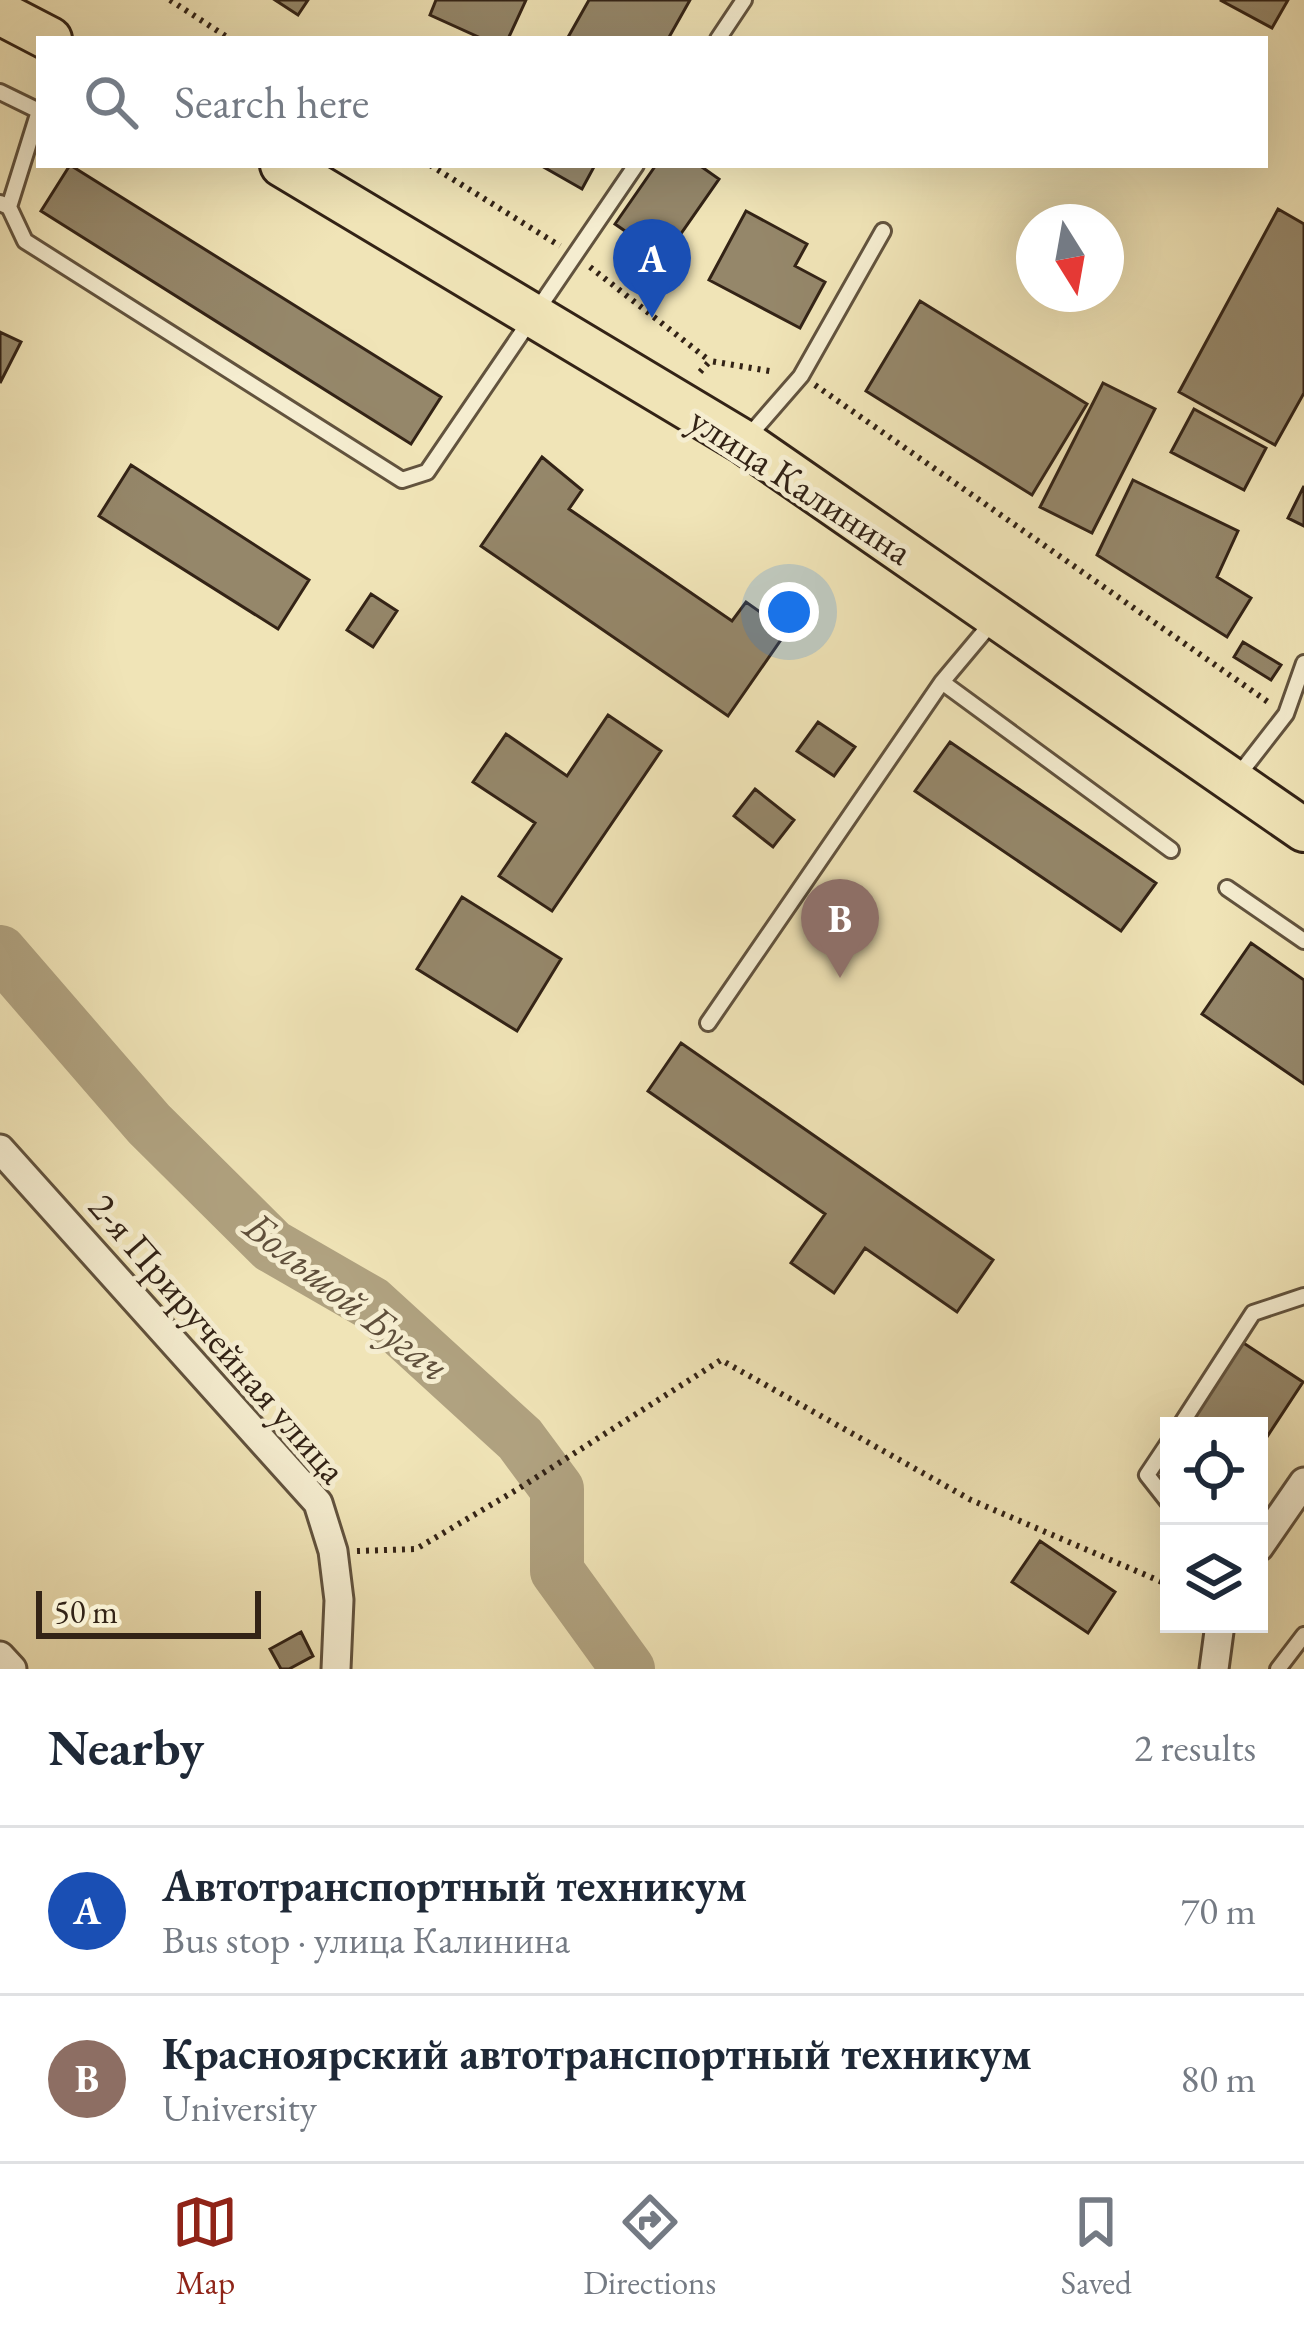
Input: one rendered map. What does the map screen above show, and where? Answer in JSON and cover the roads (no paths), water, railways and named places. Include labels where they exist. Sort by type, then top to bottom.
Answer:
[{"type":"main road","points":[[0,13],[44,36]]},
{"type":"main road","name":"улица Калинина","points":[[287,168],[744,442],[1304,830]]},
{"type":"street","name":"2-я Приручейная улица","points":[[0,1149],[318,1503],[334,1551],[339,1600],[337,1669]]},
{"type":"street","points":[[1268,1533],[1304,1482]]},
{"type":"street","points":[[1214,1669],[1219,1633]]},
{"type":"street","points":[[0,1656],[12,1669]]},
{"type":"lane","points":[[720,36],[744,0]]},
{"type":"lane","points":[[0,92],[36,110]]},
{"type":"lane","points":[[36,119],[4,205],[25,241],[402,480],[427,472],[634,168]]},
{"type":"lane","points":[[744,442],[801,376],[883,231]]},
{"type":"lane","points":[[708,1023],[942,682],[997,616]]},
{"type":"lane","points":[[1234,781],[1286,714],[1304,663]]},
{"type":"lane","points":[[942,682],[1171,850]]},
{"type":"lane","points":[[1227,888],[1304,941]]},
{"type":"lane","points":[[1186,1417],[1253,1313],[1304,1296]]},
{"type":"lane","points":[[1160,1456],[1148,1475],[1160,1491]]},
{"type":"lane","points":[[1278,1669],[1304,1635]]},
{"type":"waterway","name":"Большой Бугач","points":[[0,952],[149,1124],[272,1246],[371,1303],[520,1439],[557,1489],[557,1571],[628,1669]]},
{"type":"place","name":"Автотранспортный техникум","points":[[652,318]]},
{"type":"place","name":"Красноярский автотранспортный техникум","points":[[840,978]]}]
